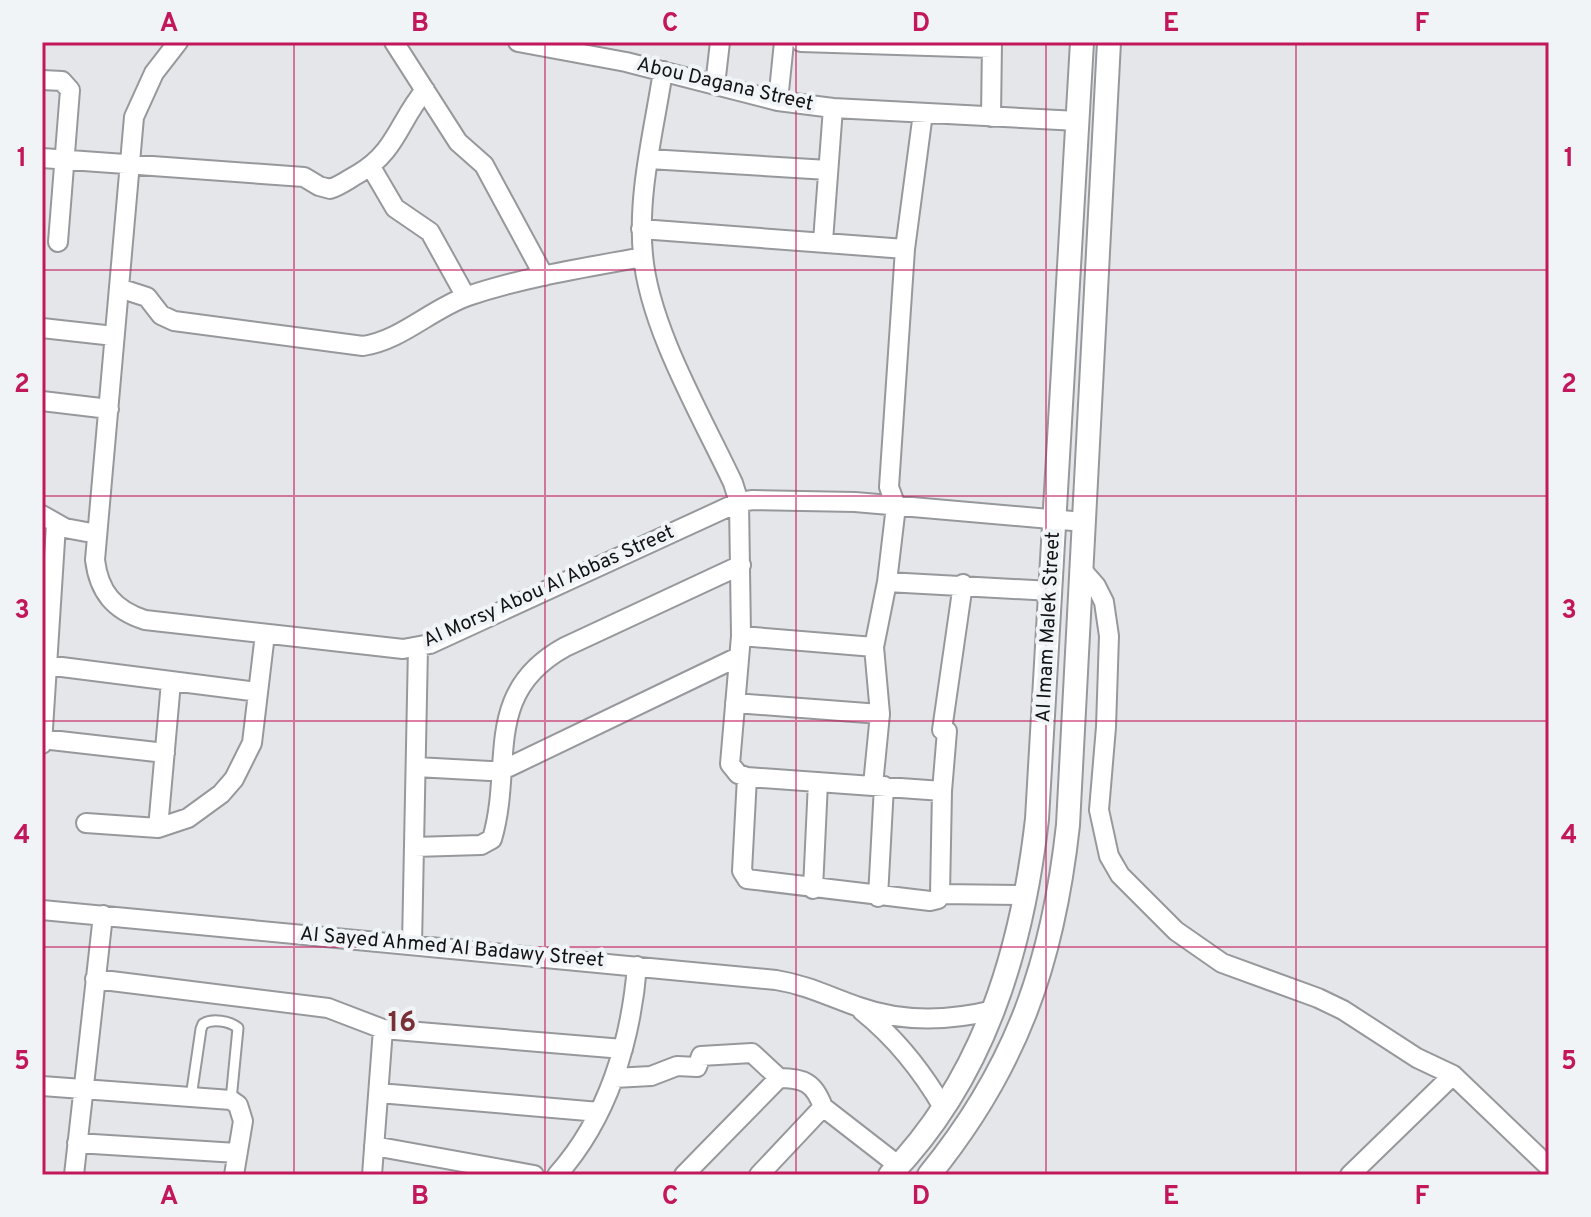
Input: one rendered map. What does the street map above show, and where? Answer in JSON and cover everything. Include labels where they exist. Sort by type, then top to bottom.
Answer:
[{"type":"street","name":"Al Morsy Abou Al Abbas Street","points":[[178,42],[154,73],[134,117],[97,534],[97,576],[104,592],[115,605],[129,614],[145,620],[265,634],[388,648],[418,647],[739,502],[811,500],[1084,522]]},
{"type":"street","points":[[394,42],[458,142],[484,165],[544,276]]},
{"type":"street","name":"Abou Dagana Street","points":[[518,42],[626,62],[778,101],[833,108],[1078,121]]},
{"type":"street","points":[[626,62],[627,42]]},
{"type":"street","points":[[715,85],[720,42]]},
{"type":"street","points":[[778,101],[784,42]]},
{"type":"street","points":[[801,42],[992,45],[991,117]]},
{"type":"street","name":"Al Imam Malek Street","points":[[894,1170],[944,1109],[974,1059],[1010,962],[1026,895],[1037,819],[1082,42]]},
{"type":"street","name":"Al Imam Malek Street","points":[[929,1175],[982,1103],[1007,1059],[1027,1013],[1051,931],[1068,825],[1109,42]]},
{"type":"street","points":[[663,71],[641,229],[643,257],[648,290],[658,322],[739,502],[741,636],[730,764],[738,774],[747,777],[942,791]]},
{"type":"street","points":[[42,80],[62,81],[70,90],[58,242]]},
{"type":"street","points":[[42,158],[304,177],[330,189],[371,167],[393,144],[425,90]]},
{"type":"street","points":[[823,241],[833,108]]},
{"type":"street","points":[[878,897],[880,714],[874,647],[887,582],[896,506],[889,487],[905,249],[923,113]]},
{"type":"street","points":[[649,159],[828,170]]},
{"type":"street","points":[[371,167],[395,208],[430,232],[466,297]]},
{"type":"street","points":[[641,229],[905,249]]},
{"type":"street","points":[[119,288],[147,297],[161,315],[174,321],[363,346],[380,344],[396,337],[427,316],[466,297],[544,276],[643,257]]},
{"type":"street","points":[[42,328],[114,336]]},
{"type":"street","points":[[42,401],[109,409]]},
{"type":"street","points":[[97,534],[46,519],[46,665],[42,741],[165,753]]},
{"type":"street","points":[[414,847],[489,842],[493,835],[508,715],[529,674],[540,663],[565,647],[741,565]]},
{"type":"street","points":[[1082,570],[1096,586],[1104,602],[1109,636],[1099,810],[1109,856],[1120,875],[1155,913],[1222,963],[1343,1010],[1417,1058],[1453,1075],[1549,1167]]},
{"type":"street","points":[[887,582],[1051,591]]},
{"type":"street","points":[[747,777],[742,875],[747,879],[878,897],[938,899],[947,731],[942,730],[963,584]]},
{"type":"street","points":[[86,823],[158,828],[206,808],[234,779],[252,743],[265,634]]},
{"type":"street","points":[[741,636],[874,647]]},
{"type":"street","points":[[412,945],[418,647]]},
{"type":"street","points":[[416,767],[501,769],[738,657]]},
{"type":"street","points":[[46,665],[258,692]]},
{"type":"street","points":[[158,828],[171,682]]},
{"type":"street","points":[[735,703],[880,714]]},
{"type":"street","points":[[813,889],[818,782]]},
{"type":"street","points":[[940,894],[1026,895]]},
{"type":"street","name":"Al Sayed Ahmed Al Badawy Street","points":[[42,910],[776,980],[819,990],[857,1006],[911,1019],[939,1019],[994,1010]]},
{"type":"street","points":[[74,1175],[103,915]]},
{"type":"street","points":[[562,1173],[599,1112],[614,1078],[630,1023],[637,966]]},
{"type":"street","points":[[95,979],[328,1008],[383,1029],[623,1049]]},
{"type":"street","name":"Al Sayed Ahmed Al Badawy Street","points":[[857,1006],[898,1042],[944,1109]]},
{"type":"street","points":[[372,1175],[383,1029]]},
{"type":"street","points":[[614,1078],[651,1076],[677,1066],[697,1067],[701,1056],[752,1053],[779,1078],[800,1078],[818,1094],[823,1107],[894,1170]]},
{"type":"street","points":[[1350,1175],[1453,1075]]},
{"type":"street","points":[[684,1175],[779,1078]]},
{"type":"street","points":[[42,1086],[231,1100],[242,1113],[234,1175]]},
{"type":"street","points":[[379,1093],[599,1112]]},
{"type":"street","points":[[759,1175],[823,1107]]},
{"type":"street","points":[[77,1143],[237,1153]]},
{"type":"street","points":[[374,1146],[534,1175]]},
{"type":"lane","points":[[191,1097],[201,1029],[207,1021],[212,1021],[233,1024],[239,1033],[231,1100]]},
{"type":"district","name":"16","points":[[402,1024]]}]
